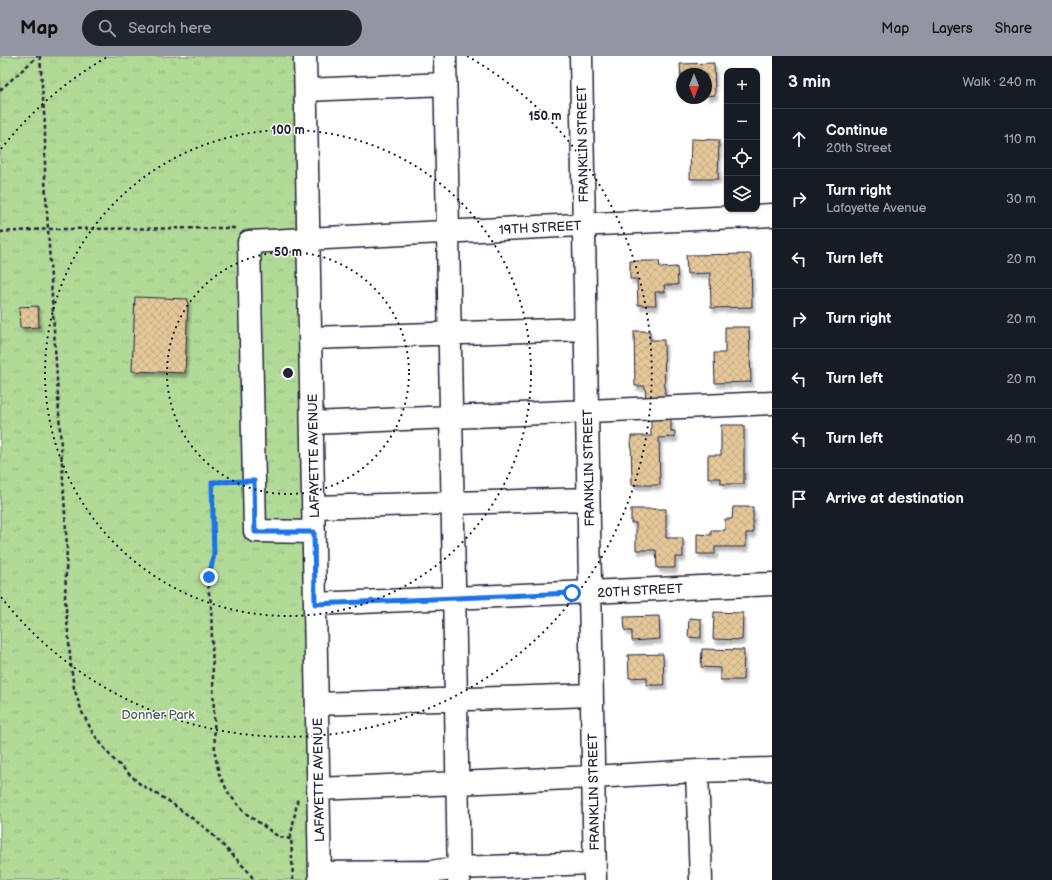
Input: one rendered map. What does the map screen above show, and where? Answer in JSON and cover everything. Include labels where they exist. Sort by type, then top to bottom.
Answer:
[{"type":"street","name":"LAFAYETTE AVENUE","points":[[305,56],[320,876]]},
{"type":"street","points":[[445,56],[453,598],[459,874]]},
{"type":"street","name":"FRANKLIN STREET","points":[[581,56],[595,872]]},
{"type":"street","points":[[306,90],[445,84]]},
{"type":"street","name":"19TH STREET","points":[[244,235],[309,238],[772,215]]},
{"type":"street","points":[[244,235],[255,532],[314,532]]},
{"type":"street","points":[[311,338],[585,329]]},
{"type":"street","points":[[312,423],[772,403]]},
{"type":"street","points":[[314,507],[588,499]]},
{"type":"street","name":"20TH STREET","points":[[315,604],[772,584]]},
{"type":"street","points":[[317,704],[591,695]]},
{"type":"street","points":[[318,789],[457,784],[697,771],[772,769]]},
{"type":"street","points":[[697,771],[701,880]]},
{"type":"street","points":[[320,876],[430,872],[459,874],[595,872]]},
{"type":"path","points":[[0,90],[39,56]]},
{"type":"path","points":[[39,56],[45,127],[45,179],[67,547],[65,598],[71,666],[76,694],[82,712],[92,733],[112,758],[140,784],[170,802],[208,830],[248,871],[254,880]]},
{"type":"path","points":[[0,232],[49,229],[244,235]]},
{"type":"path","points":[[254,481],[212,482],[214,554],[208,589],[211,602],[216,754],[219,774],[229,794],[244,812],[279,837],[291,839]]},
{"type":"green space","name":"Donner Park","points":[[0,56],[305,56],[320,880],[0,880]]},
{"type":"building","points":[[714,63],[715,95],[712,95],[712,68],[680,68],[680,64]]},
{"type":"building","points":[[691,139],[719,140],[718,179],[690,179]]},
{"type":"building","points":[[751,254],[752,307],[711,308],[710,273],[687,274],[686,255]]},
{"type":"building","points":[[630,261],[659,261],[660,268],[677,267],[678,285],[664,285],[665,292],[655,292],[656,305],[638,305],[637,279],[630,279]]},
{"type":"building","points":[[135,297],[188,299],[185,373],[132,371]]},
{"type":"building","points":[[38,306],[39,327],[20,328],[19,307]]},
{"type":"building","points":[[725,327],[749,327],[751,382],[715,383],[714,353],[725,353]]},
{"type":"building","points":[[634,331],[650,331],[650,340],[664,340],[665,402],[646,402],[645,386],[635,386]]},
{"type":"building","points":[[671,418],[671,431],[675,431],[675,437],[659,438],[660,485],[632,485],[631,436],[651,436],[651,419]]},
{"type":"building","points":[[721,425],[744,425],[744,484],[721,484],[721,478],[708,478],[708,455],[721,455]]},
{"type":"building","points":[[733,507],[753,507],[753,533],[746,533],[746,547],[715,547],[715,554],[697,554],[697,534],[711,535],[711,530],[725,530],[725,519],[732,519]]},
{"type":"building","points":[[631,509],[666,509],[666,538],[683,538],[683,557],[675,557],[675,568],[657,568],[656,550],[636,550],[636,523],[631,523]]},
{"type":"building","points":[[714,612],[743,613],[742,640],[713,639]]},
{"type":"building","points":[[659,616],[660,639],[632,641],[632,631],[625,631],[624,617]]},
{"type":"building","points":[[689,618],[701,619],[701,638],[688,637]]},
{"type":"building","points":[[702,649],[744,650],[743,680],[720,680],[720,668],[701,667]]},
{"type":"building","points":[[663,654],[664,685],[647,685],[647,677],[629,678],[628,655]]},
{"type":"route","points":[[209,577],[214,554],[212,482],[254,481],[255,532],[314,532],[315,604],[572,593]]}]
